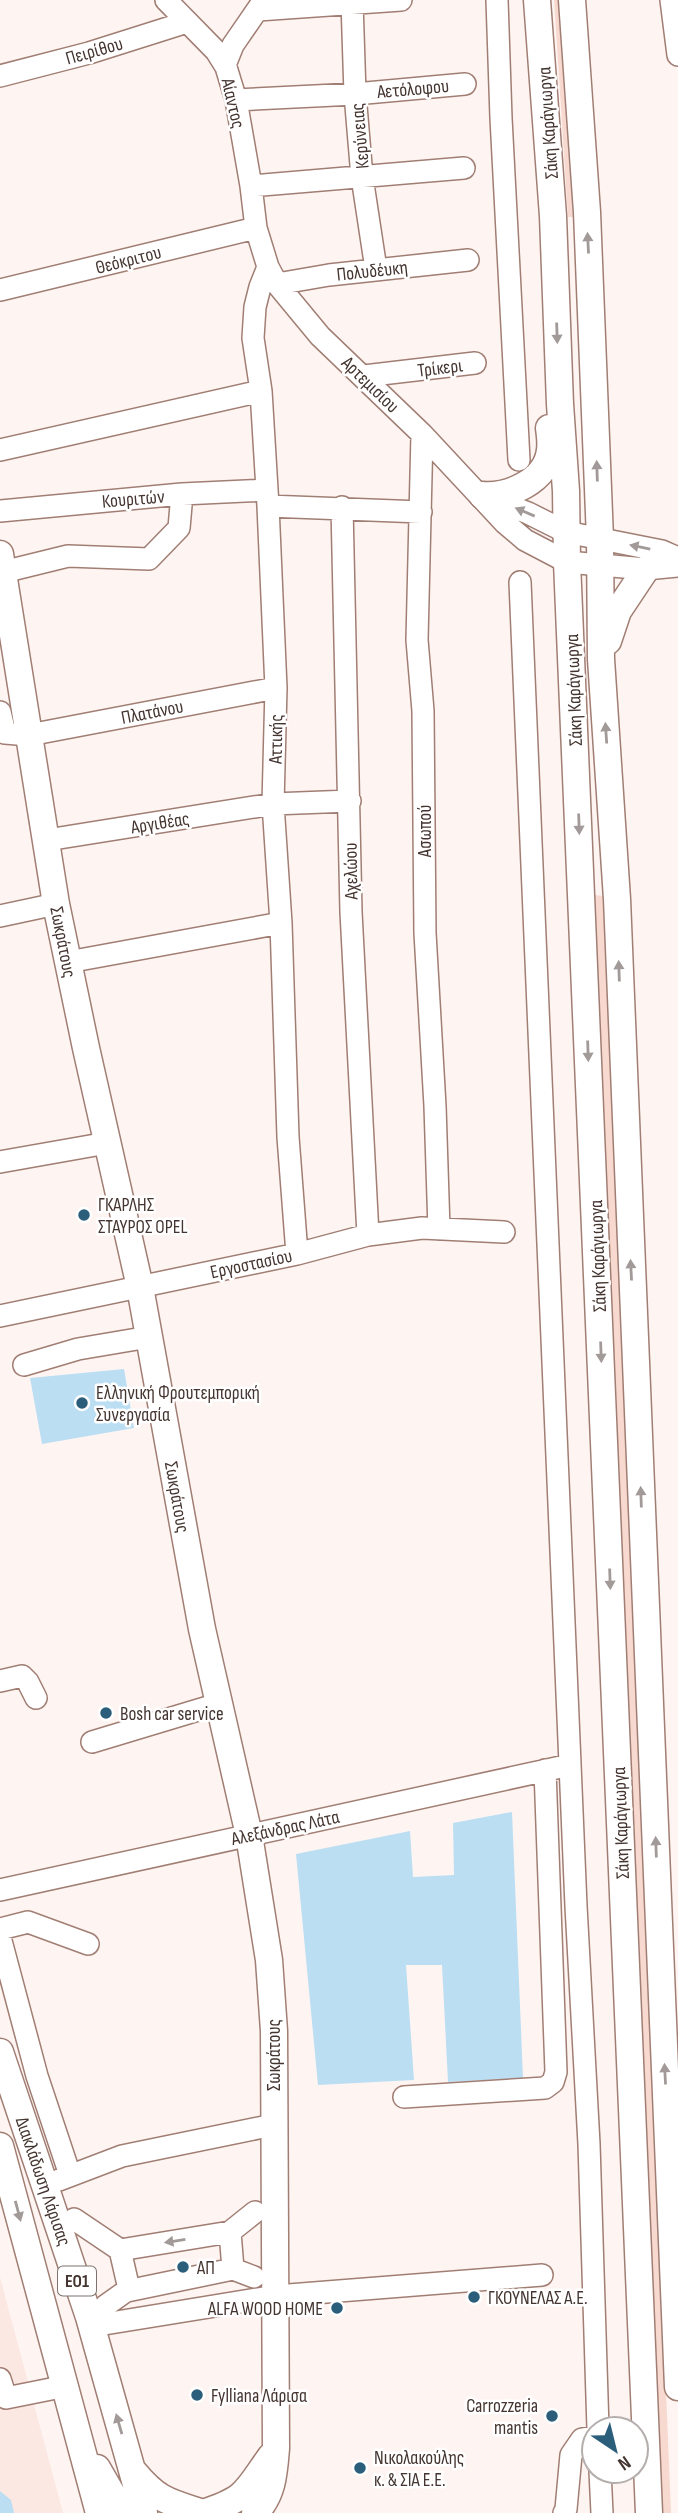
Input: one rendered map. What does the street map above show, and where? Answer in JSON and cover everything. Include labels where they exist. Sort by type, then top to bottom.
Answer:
[{"type":"main road","name":"Σάκη Καράγιωργα","points":[[537,0],[553,216],[566,491],[649,2513]]},
{"type":"main road","name":"Σάκη Καράγιωργα","points":[[572,0],[587,212],[601,566],[601,659],[617,899],[678,2387]]},
{"type":"main road","points":[[482,495],[498,495],[516,490],[543,469],[550,451],[549,425],[560,404]]},
{"type":"main road","name":"Σωκράτους","points":[[2,563],[6,702],[29,735],[56,904],[140,1287],[218,1704],[249,1835],[272,1982],[276,2448],[274,2480],[265,2507]]},
{"type":"main road","points":[[601,659],[618,611],[646,569]]},
{"type":"main road","name":"Διακλάδωση Λάρισας","points":[[0,2052],[57,2181],[99,2316],[132,2470],[144,2513]]},
{"type":"main road","name":"Διακλάδωση Λάρισας","points":[[0,2146],[99,2513]]},
{"type":"main road","points":[[80,2440],[123,2513]]},
{"type":"main road","points":[[132,2470],[149,2490],[164,2500],[203,2513],[231,2503],[246,2492],[276,2448]]},
{"type":"street","name":"Αίαντoς","points":[[166,0],[216,51],[225,65],[236,100],[256,228]]},
{"type":"street","points":[[225,65],[233,45],[261,5],[401,0]]},
{"type":"street","points":[[497,0],[519,460]]},
{"type":"street","points":[[671,0],[678,55]]},
{"type":"street","name":"Κερύνειας","points":[[352,2],[355,94],[362,177],[376,270]]},
{"type":"street","name":"Πειρίθου","points":[[0,76],[89,53],[187,22]]},
{"type":"street","name":"Αετόλοφου","points":[[236,100],[355,94],[465,84]]},
{"type":"street","points":[[251,186],[464,168]]},
{"type":"street","points":[[256,228],[272,275]]},
{"type":"street","name":"Θεόκριτου","points":[[0,290],[256,228]]},
{"type":"street","name":"Πολυδέυκη","points":[[272,275],[298,279],[468,260]]},
{"type":"street","name":"Αρτεμισίου","points":[[272,275],[313,328],[422,434],[482,495],[505,523],[525,540],[567,562]]},
{"type":"street","name":"Αττικής","points":[[272,275],[260,287],[253,338],[261,391],[268,498],[276,688],[273,804],[281,922],[288,1137],[297,1254]]},
{"type":"street","name":"Τρίκερι","points":[[364,376],[475,363]]},
{"type":"street","points":[[0,450],[261,391]]},
{"type":"street","name":"Ασωπού","points":[[422,434],[417,640],[423,711],[425,933],[439,1229]]},
{"type":"street","points":[[2,563],[68,556],[149,559],[179,528],[183,494]]},
{"type":"street","name":"Κουριτών","points":[[0,510],[183,494],[268,498],[342,507],[421,512]]},
{"type":"street","points":[[482,495],[528,513],[566,533],[662,551],[678,558]]},
{"type":"street","name":"Αχελώου","points":[[342,507],[351,912],[368,1235]]},
{"type":"street","points":[[567,562],[646,569],[678,566]]},
{"type":"street","points":[[520,582],[570,1765],[589,2144],[598,2415]]},
{"type":"street","name":"Πλατάνου","points":[[29,735],[276,688]]},
{"type":"street","name":"Αργιθέας","points":[[47,840],[273,804],[349,802]]},
{"type":"street","points":[[0,916],[56,904]]},
{"type":"street","points":[[68,962],[281,922]]},
{"type":"street","points":[[0,1162],[107,1143]]},
{"type":"street","name":"Εργοστασίου","points":[[0,1316],[297,1254],[368,1235],[422,1228],[504,1232]]},
{"type":"street","points":[[24,1365],[78,1349],[149,1337]]},
{"type":"street","points":[[0,1681],[22,1676],[36,1698]]},
{"type":"street","points":[[92,1742],[218,1704]]},
{"type":"street","name":"Αλεξάνδρας Λάτα","points":[[0,1890],[570,1765]]},
{"type":"street","points":[[404,2097],[545,2088],[553,2082],[556,2072],[545,1770]]},
{"type":"street","points":[[0,1929],[28,1922],[88,1944]]},
{"type":"street","points":[[0,1937],[37,2076],[57,2181],[122,2156],[273,2125]]},
{"type":"street","points":[[74,2219],[120,2250],[230,2232],[255,2212]]},
{"type":"street","points":[[230,2232],[233,2269]]},
{"type":"street","points":[[120,2250],[129,2290],[127,2291]]},
{"type":"street","points":[[99,2316],[127,2291],[233,2269],[254,2277]]},
{"type":"street","points":[[99,2316],[276,2296],[542,2275]]},
{"type":"street","points":[[2,2392],[66,2386]]},
{"type":"street","points":[[564,2513],[571,2455],[580,2441]]},
{"type":"street","points":[[601,2485],[602,2513]]},
{"type":"shaded area","points":[[554,0],[562,0],[575,217],[568,217]]},
{"type":"shaded area","points":[[594,895],[605,896],[671,2513],[663,2513]]},
{"type":"shaded area","points":[[0,2277],[63,2513],[0,2513]]},
{"type":"building","name":"Ελληνική Φρουτεμπορική Συνεργασία","points":[[124,1369],[134,1428],[42,1444],[30,1378]]},
{"type":"building","points":[[512,1812],[523,2078],[448,2082],[442,1965],[406,1965],[414,2080],[318,2085],[296,1854],[410,1831],[413,1877],[454,1875],[453,1823]]},
{"type":"building","points":[[0,2491],[11,2500],[14,2513],[0,2513]]},
{"type":"place","name":"ΓΚΑΡΛΗΣ ΣΤΑΥΡΟΣ OPEL","points":[[84,1215]]},
{"type":"place","name":"Ελληνική Φρουτεμπορική Συνεργασία","points":[[82,1403]]},
{"type":"place","name":"Bosh car service","points":[[106,1713]]},
{"type":"place","name":"ΑΠ","points":[[183,2267]]},
{"type":"place","name":"ΓΚΟΥΝΕΛΑΣ Α.Ε.","points":[[474,2297]]},
{"type":"place","name":"ALFA WOOD HOME","points":[[337,2308]]},
{"type":"place","name":"Fylliana Λάρισα","points":[[197,2395]]},
{"type":"place","name":"Carrozzeria mantis","points":[[552,2416]]},
{"type":"place","name":"Νικολακούλης κ. & ΣΙΑ Ε.Ε.","points":[[360,2468]]}]
